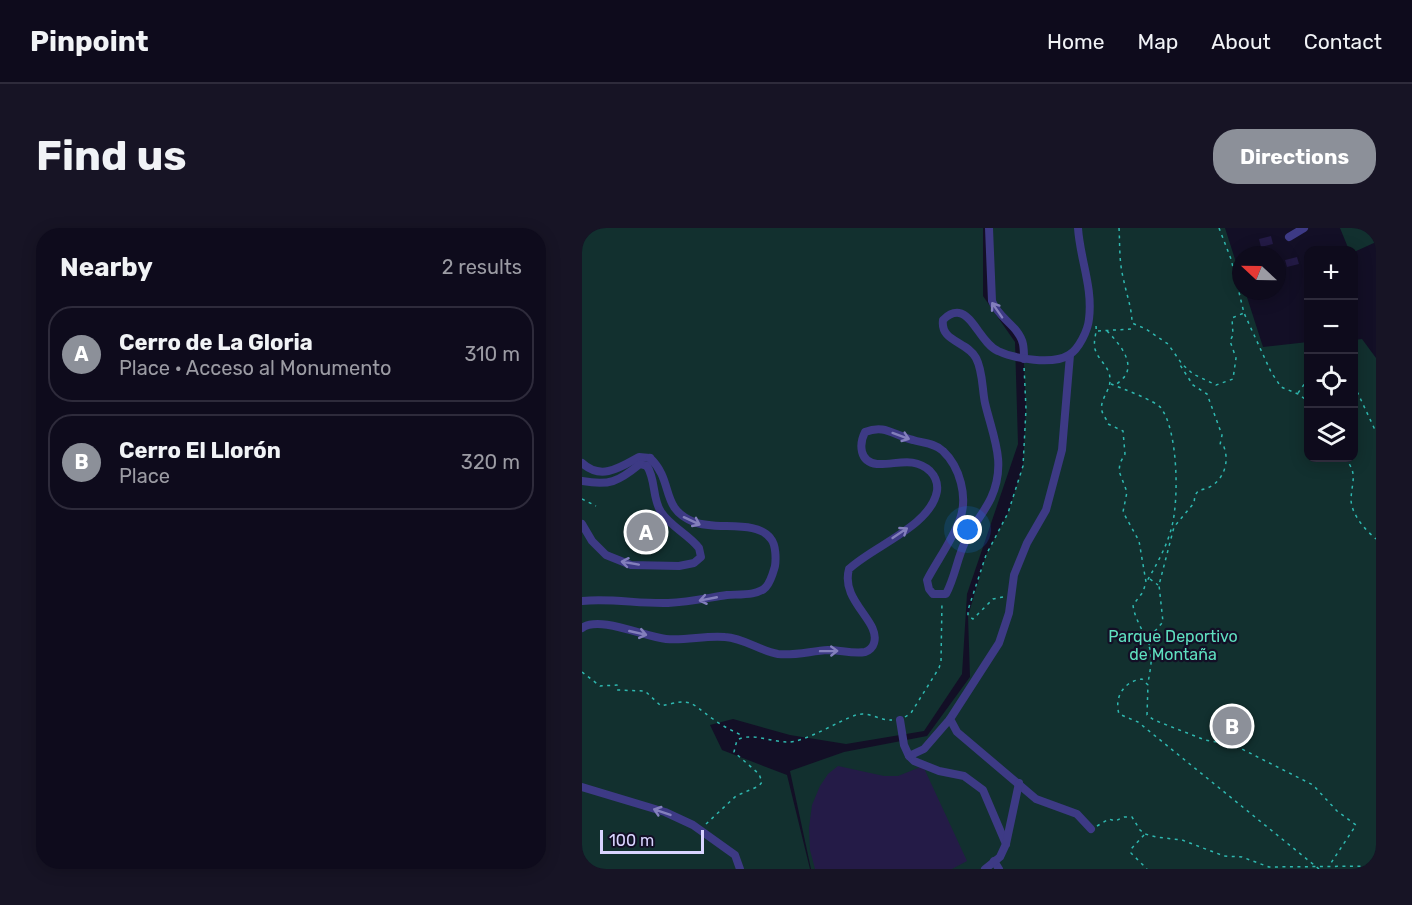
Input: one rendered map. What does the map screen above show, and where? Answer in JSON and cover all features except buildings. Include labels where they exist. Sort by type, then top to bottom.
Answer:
[{"type":"street","points":[[989,228],[992,301],[995,310],[1013,327],[1023,343],[1024,359]]},
{"type":"street","points":[[909,756],[924,750],[950,719],[999,643],[1009,613],[1014,575],[1027,543],[1046,510],[1059,460],[1070,355],[1080,342],[1089,322],[1090,298],[1078,228]]},
{"type":"street","points":[[1289,237],[1304,228]]},
{"type":"street","points":[[582,628],[585,625],[600,623],[665,639],[730,637],[780,654],[828,650],[865,652],[871,649],[875,633],[850,592],[846,579],[849,569],[918,521],[929,509],[936,495],[938,483],[924,465],[909,462],[875,464],[866,458],[862,453],[860,443],[865,432],[875,428],[884,428],[898,436],[931,444],[942,450],[958,474],[963,494],[963,507],[959,521],[927,580],[933,594],[946,594],[952,582],[958,558],[991,497],[999,472],[998,448],[985,402],[978,360],[963,345],[946,336],[942,328],[942,320],[949,314],[958,313],[967,317],[980,336],[997,351],[1024,359],[1052,360],[1070,355]]},
{"type":"street","points":[[582,463],[595,471],[606,472],[621,469],[639,457],[658,467],[673,507],[678,514],[703,526],[716,528],[744,526],[763,532],[772,540],[776,562],[773,575],[765,588],[755,592],[693,602],[634,603],[601,599],[582,601]]},
{"type":"street","points":[[582,481],[600,484],[615,482],[648,462]]},
{"type":"street","points":[[582,524],[592,541],[606,555],[631,565],[679,566],[694,563],[701,557],[694,541],[667,519],[660,510],[648,462]]},
{"type":"street","points":[[950,719],[957,732],[1036,799],[1077,814],[1091,829]]},
{"type":"street","points":[[900,720],[904,745],[914,761],[939,771],[964,776],[983,790],[1006,844]]},
{"type":"street","points":[[985,869],[1000,857],[1006,844],[1019,783]]},
{"type":"street","points":[[582,787],[665,812],[699,830],[735,855],[740,869]]},
{"type":"street","points":[[994,861],[999,869]]},
{"type":"path","points":[[1119,228],[1123,277],[1134,325]]},
{"type":"path","points":[[1219,228],[1231,259],[1244,314],[1271,372],[1281,387],[1304,398]]},
{"type":"path","points":[[1134,325],[1146,329],[1168,344],[1193,374],[1216,385],[1233,379],[1236,358],[1230,341],[1233,335],[1232,318],[1244,314]]},
{"type":"path","points":[[1089,322],[1096,325],[1097,330],[1093,339],[1096,351],[1101,363],[1109,370],[1110,384],[1101,410],[1108,424],[1123,431],[1125,454],[1119,471],[1127,492],[1123,512],[1139,541],[1146,582]]},
{"type":"path","points":[[1097,330],[1125,330],[1132,329],[1134,325]]},
{"type":"path","points":[[1107,331],[1116,340],[1128,361],[1126,375],[1114,386]]},
{"type":"path","points":[[1011,596],[993,599],[973,619],[968,616],[986,555],[1008,513],[1023,466],[1026,409],[1024,359]]},
{"type":"path","points":[[1181,362],[1180,365],[1187,378],[1207,394],[1222,435],[1220,445],[1227,453],[1223,475],[1206,490],[1199,490],[1195,495],[1194,503],[1173,526],[1160,560],[1146,582],[1143,592],[1133,605],[1134,615],[1151,655],[1147,715],[1154,720],[1205,740],[1234,746],[1313,785],[1337,811],[1356,825],[1329,866]]},
{"type":"path","points":[[1110,384],[1160,406],[1171,427],[1176,484],[1173,526],[1159,585],[1163,622],[1155,631],[1148,646]]},
{"type":"path","points":[[1298,394],[1304,385]]},
{"type":"path","points":[[1358,395],[1376,432]]},
{"type":"path","points":[[1349,462],[1353,467],[1354,476],[1351,502],[1364,529],[1376,539]]},
{"type":"path","points":[[582,499],[596,506]]},
{"type":"path","points":[[1149,578],[1159,585]]},
{"type":"path","points":[[582,672],[600,686],[617,685],[617,690],[645,691],[661,706],[678,701],[696,704],[712,719],[744,736],[790,743],[858,714],[874,715],[885,721],[900,720],[911,713],[939,668],[942,595]]},
{"type":"path","points":[[1148,685],[1142,679],[1126,685],[1116,705],[1119,714],[1138,723],[1320,869]]},
{"type":"path","points":[[699,830],[736,796],[759,786],[762,782],[759,774],[734,752],[737,740],[744,736]]},
{"type":"path","points":[[1091,829],[1109,819],[1115,821],[1132,817],[1145,834],[1182,840],[1224,856],[1242,857],[1269,867],[1376,866]]},
{"type":"path","points":[[1145,834],[1131,849],[1131,854],[1147,869]]},
{"type":"green space","points":[[582,228],[983,228],[983,296],[1015,342],[1018,444],[967,594],[962,674],[924,731],[846,744],[790,735],[733,719],[710,725],[722,750],[787,775],[810,869],[582,869]]},
{"type":"green space","name":"Parque Deportivo de Montaña","points":[[989,228],[1225,228],[1232,250],[1232,300],[1248,300],[1263,347],[1304,342],[1304,462],[1358,462],[1358,340],[1362,339],[1376,358],[1376,869],[811,869],[790,771],[844,752],[927,736],[970,677],[968,616],[986,555],[1008,513],[1023,466],[1026,409],[1023,343],[992,301]]},
{"type":"green space","points":[[1340,228],[1376,228],[1376,242],[1358,250],[1358,246],[1347,246]]},
{"type":"place","name":"Cerro de La Gloria","points":[[646,532]]},
{"type":"place","name":"Cerro El Llorón","points":[[1232,726]]}]
